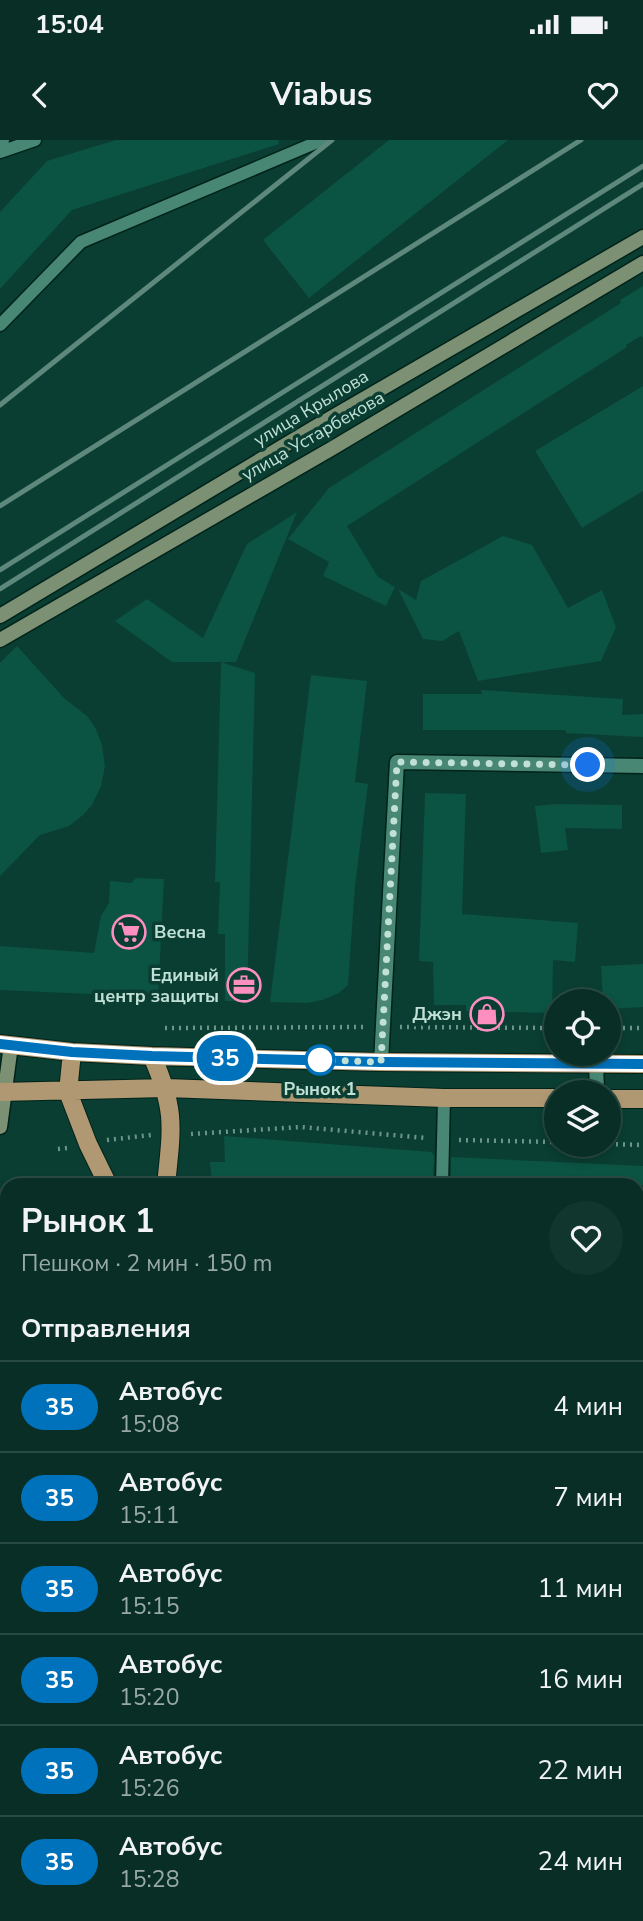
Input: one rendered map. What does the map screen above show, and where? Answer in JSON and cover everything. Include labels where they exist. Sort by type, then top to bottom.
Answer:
[{"type":"main road","name":"улица Крылова","points":[[0,616],[317,426],[643,237]]},
{"type":"main road","name":"улица Устарбекова","points":[[0,640],[331,449],[643,263]]},
{"type":"main road","points":[[1,1121],[5,1044],[72,1052],[152,1056],[381,1062],[544,1062]]},
{"type":"main road","points":[[72,1052],[68,1092],[105,1178]]},
{"type":"main road","points":[[152,1056],[166,1088],[172,1133],[166,1178]]},
{"type":"main road","points":[[621,1063],[643,1064]]},
{"type":"main road","points":[[2,1092],[166,1088],[444,1098],[544,1098]]},
{"type":"main road","points":[[621,1099],[643,1100]]},
{"type":"street","points":[[0,149],[2,140]]},
{"type":"street","points":[[381,1062],[397,762],[643,766]]},
{"type":"lane","points":[[0,149],[35,140]]},
{"type":"lane","points":[[0,325],[80,242],[322,140]]},
{"type":"lane","points":[[442,1178],[444,1098]]},
{"type":"path","points":[[621,1028],[643,1028]]},
{"type":"path","points":[[58,1149],[107,1140],[172,1133],[208,1134],[300,1128],[442,1140],[544,1142]]},
{"type":"path","points":[[621,1144],[643,1144]]},
{"type":"building","points":[[116,140],[278,140],[279,144],[72,210],[0,289],[0,212],[47,161]]},
{"type":"building","points":[[389,140],[508,140],[309,298],[263,240]]},
{"type":"building","points":[[643,286],[643,338],[641,336],[626,345],[627,347],[347,526],[378,577],[395,587],[386,606],[323,576],[329,562],[288,539],[329,488],[621,303],[620,300]]},
{"type":"building","points":[[643,386],[643,491],[582,528],[535,451]]},
{"type":"building","points":[[297,512],[236,662],[172,662],[115,621],[147,599],[203,638],[247,544]]},
{"type":"building","points":[[503,536],[532,545],[568,608],[602,590],[616,627],[601,661],[478,681],[459,631],[442,641],[423,639],[398,589],[416,600],[421,581]]},
{"type":"building","points":[[17,646],[64,698],[87,716],[102,745],[105,766],[101,786],[92,805],[83,815],[69,826],[40,835],[0,876],[0,663]]},
{"type":"building","points":[[221,662],[255,673],[247,1001],[225,1001],[225,934],[218,934],[220,882],[215,882]]},
{"type":"building","points":[[311,675],[367,681],[355,782],[368,784],[355,886],[348,985],[339,993],[322,1000],[308,1003],[270,1002]]},
{"type":"building","points":[[481,690],[623,699],[622,715],[643,714],[643,737],[566,733],[566,730],[423,730],[423,694],[482,694]]},
{"type":"building","points":[[425,793],[466,794],[462,914],[578,923],[575,962],[553,960],[552,989],[544,989],[544,1013],[466,1011],[466,1005],[434,1005],[433,962],[419,961]]},
{"type":"building","points":[[622,805],[622,829],[565,828],[568,850],[541,853],[535,806]]},
{"type":"building","points":[[136,878],[164,879],[158,997],[0,990],[0,946],[94,953],[101,916],[109,903],[110,881],[131,883]]},
{"type":"building","points":[[643,964],[643,1007],[621,1008],[621,989],[602,989],[601,966]]},
{"type":"building","points":[[224,1136],[432,1152],[434,1157],[433,1178],[211,1178],[210,1162],[225,1162]]},
{"type":"building","points":[[451,1157],[643,1166],[643,1178],[451,1178]]},
{"type":"railway","points":[[0,405],[332,140]]},
{"type":"railway","points":[[0,506],[581,140]]},
{"type":"railway","points":[[0,570],[643,166]]},
{"type":"railway","points":[[0,589],[643,184]]},
{"type":"bus line","name":"35","points":[[0,1044],[72,1052],[152,1056],[381,1062],[643,1064]]},
{"type":"place","name":"Весна","points":[[129,932]]},
{"type":"place","name":"Единый центр защиты","points":[[244,985]]},
{"type":"place","name":"Джэн","points":[[487,1014]]},
{"type":"place","name":"Рынок 1","points":[[320,1060]]},
{"type":"route","points":[[320,1060],[381,1062],[397,762],[588,765]]}]
